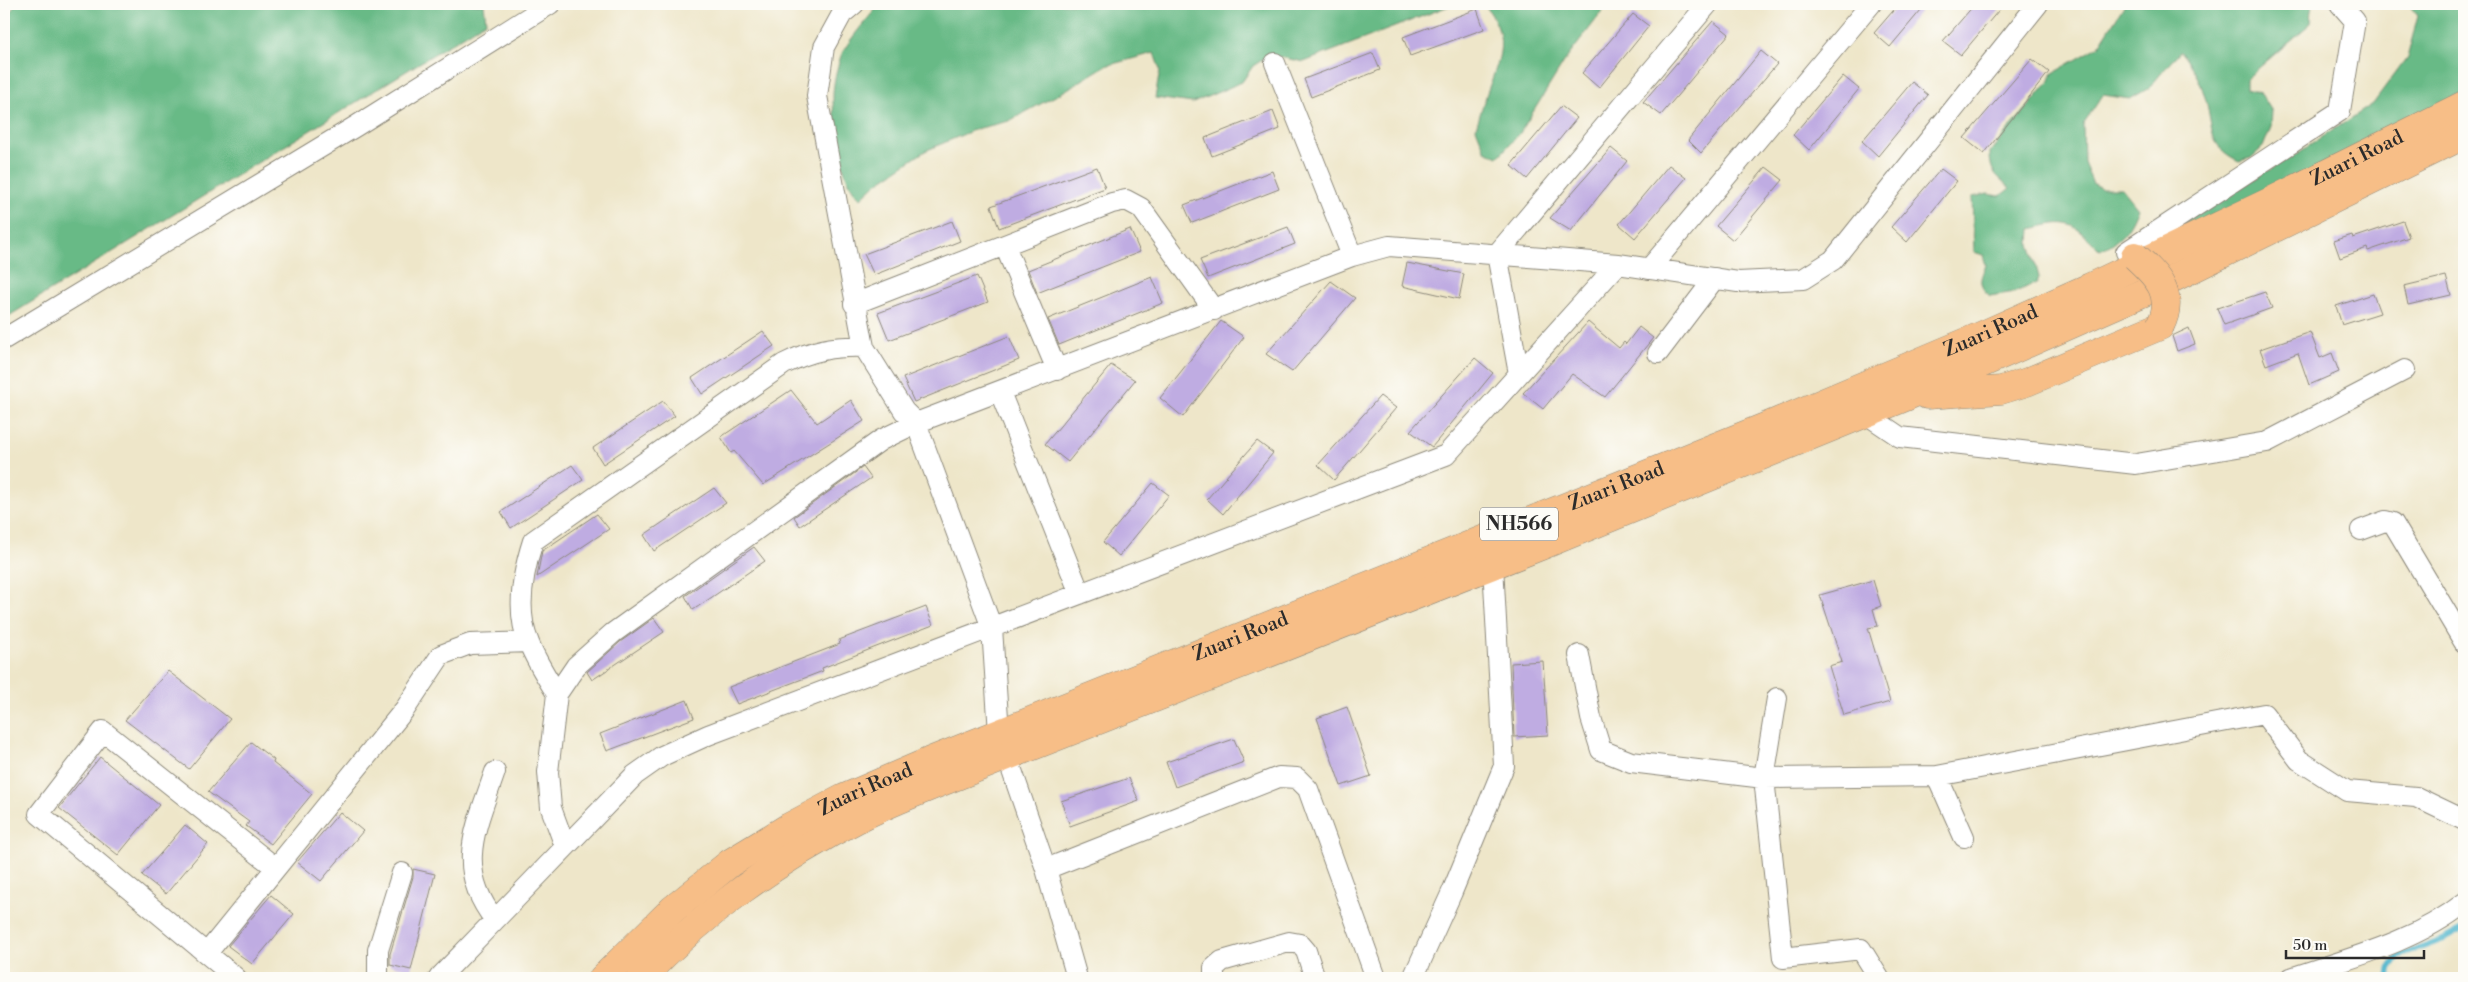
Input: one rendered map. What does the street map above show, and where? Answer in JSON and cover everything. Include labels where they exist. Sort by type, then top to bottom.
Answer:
[{"type":"highway","name":"Zuari Road","points":[[641,978],[714,912],[792,856],[859,818],[1003,744],[1898,372],[2090,287],[2462,106]]},
{"type":"highway","name":"Zuari Road","points":[[603,978],[672,910],[730,863],[789,827],[844,798],[1003,744],[1494,565],[1866,414],[2147,291],[2464,135]]},
{"type":"highway","points":[[1898,372],[1909,355],[1920,346],[2131,254],[2156,274],[2164,294],[2166,313],[2160,326],[2027,382],[2002,390],[1908,396]]},
{"type":"street","points":[[4,339],[356,126],[550,4]]},
{"type":"street","points":[[854,4],[842,14],[824,46],[817,96],[854,304],[864,347],[904,411],[916,423],[992,628],[1003,744],[1046,869],[1077,978]]},
{"type":"street","points":[[1497,254],[1708,4]]},
{"type":"street","points":[[1648,269],[1871,4]]},
{"type":"street","points":[[565,846],[551,808],[548,772],[557,694],[576,666],[612,633],[881,440],[916,423],[1352,256],[1389,246],[1618,264],[1738,282],[1802,279],[1833,260],[2038,4]]},
{"type":"street","points":[[2131,254],[2340,111],[2355,21],[2340,4]]},
{"type":"street","points":[[1275,63],[1352,256]]},
{"type":"street","points":[[854,304],[1112,203],[1126,200],[1141,208],[1214,310]]},
{"type":"street","points":[[1004,246],[1057,370]]},
{"type":"street","points":[[1497,254],[1519,374]]},
{"type":"street","points":[[439,978],[635,775],[662,756],[708,735],[1446,455],[1618,264]]},
{"type":"street","points":[[1658,353],[1715,278]]},
{"type":"street","points":[[557,694],[528,642],[521,604],[524,570],[533,540],[784,364],[806,353],[838,346],[864,347]]},
{"type":"street","points":[[1866,414],[1900,437],[2136,464],[2267,442],[2406,370]]},
{"type":"street","points":[[1000,392],[1080,594]]},
{"type":"street","points":[[2361,530],[2385,521],[2393,524],[2464,642]]},
{"type":"street","points":[[1412,978],[1452,892],[1504,766],[1494,565]]},
{"type":"street","points":[[207,953],[405,709],[440,655],[470,644],[528,642]]},
{"type":"street","points":[[1579,655],[1591,718],[1601,750],[1631,762],[1764,778],[1937,776],[2264,714],[2299,760],[2347,791],[2416,797],[2464,820]]},
{"type":"street","points":[[1777,698],[1764,778],[1783,958],[1861,949],[1879,978]]},
{"type":"street","points":[[236,978],[40,814],[103,731],[276,868]]},
{"type":"street","points":[[495,772],[471,844],[473,883],[485,909],[495,920]]},
{"type":"street","points":[[1937,776],[1964,837]]},
{"type":"street","points":[[1046,869],[1279,777],[1298,778],[1308,789],[1376,978]]},
{"type":"street","points":[[378,978],[378,950],[402,873]]},
{"type":"street","points":[[2291,978],[2406,937],[2448,916],[2464,903]]},
{"type":"street","points":[[1214,978],[1214,968],[1222,961],[1288,942],[1300,944],[1306,952],[1315,978]]},
{"type":"green space","points":[[16,4],[484,4],[486,22],[4,319],[4,39],[8,15]]},
{"type":"green space","points":[[881,4],[1454,4],[1304,62],[1270,55],[1253,66],[1242,82],[1193,103],[1155,98],[1160,70],[1154,53],[1105,66],[1061,93],[1009,121],[976,129],[925,151],[876,184],[861,198],[854,191],[848,180],[839,151],[834,121],[834,87],[843,51]]},
{"type":"green space","points":[[1484,4],[1608,4],[1564,62],[1520,133],[1498,157],[1485,151],[1476,128],[1497,66],[1501,46],[1497,26]]},
{"type":"green space","points":[[2125,4],[2310,4],[2312,7],[2311,23],[2246,79],[2246,90],[2261,94],[2272,111],[2271,127],[2263,147],[2251,158],[2239,161],[2228,155],[2215,141],[2202,88],[2194,71],[2180,51],[2149,88],[2130,99],[2103,95],[2083,124],[2084,163],[2093,184],[2101,188],[2122,188],[2138,208],[2132,222],[2124,234],[2114,243],[2100,250],[2076,228],[2069,225],[2054,224],[2031,229],[2030,244],[2039,277],[2037,283],[2015,292],[1990,296],[1981,285],[1981,278],[1986,265],[1983,255],[1974,252],[1972,197],[1988,194],[2000,196],[2010,188],[1995,173],[1991,165],[1990,152],[2048,83],[2053,73],[2098,47]]},
{"type":"green space","points":[[2408,4],[2464,4],[2464,93],[2173,241],[2169,230],[2298,153],[2373,104],[2407,58],[2418,16]]},
{"type":"building","points":[[1899,4],[1926,4],[1890,47],[1874,33]]},
{"type":"building","points":[[1975,4],[2004,4],[1961,55],[1943,41]]},
{"type":"building","points":[[1477,9],[1484,29],[1410,56],[1403,37]]},
{"type":"building","points":[[1633,14],[1649,26],[1599,88],[1582,73]]},
{"type":"building","points":[[1713,21],[1729,34],[1661,115],[1643,102]]},
{"type":"building","points":[[1761,51],[1777,64],[1701,153],[1688,140]]},
{"type":"building","points":[[1373,53],[1380,70],[1311,97],[1304,79]]},
{"type":"building","points":[[2032,59],[2049,72],[1984,154],[1964,138]]},
{"type":"building","points":[[1843,76],[1859,89],[1809,150],[1793,135]]},
{"type":"building","points":[[1912,82],[1928,95],[1878,156],[1862,141]]},
{"type":"building","points":[[1561,106],[1577,118],[1527,179],[1511,165]]},
{"type":"building","points":[[1273,111],[1280,129],[1212,156],[1205,138]]},
{"type":"building","points":[[1611,148],[1627,161],[1571,231],[1550,218]]},
{"type":"building","points":[[1669,165],[1686,178],[1635,238],[1619,224]]},
{"type":"building","points":[[1097,167],[1105,188],[999,228],[991,206]]},
{"type":"building","points":[[1766,167],[1783,180],[1733,240],[1716,226]]},
{"type":"building","points":[[1941,169],[1957,181],[1907,242],[1891,227]]},
{"type":"building","points":[[1272,171],[1279,189],[1192,223],[1184,205]]},
{"type":"building","points":[[952,221],[960,241],[874,275],[864,254]]},
{"type":"building","points":[[2403,221],[2409,237],[2368,251],[2367,248],[2340,258],[2334,241],[2352,235],[2353,238]]},
{"type":"building","points":[[1288,227],[1295,244],[1208,278],[1200,260]]},
{"type":"building","points":[[1130,229],[1140,252],[1037,293],[1028,270]]},
{"type":"building","points":[[1407,263],[1464,274],[1459,299],[1402,286]]},
{"type":"building","points":[[977,276],[988,302],[889,340],[878,313]]},
{"type":"building","points":[[2446,276],[2451,295],[2408,305],[2404,286]]},
{"type":"building","points":[[1152,277],[1163,303],[1059,345],[1048,319]]},
{"type":"building","points":[[1331,281],[1355,298],[1292,372],[1266,354]]},
{"type":"building","points":[[2265,292],[2272,308],[2224,325],[2217,308]]},
{"type":"building","points":[[2373,294],[2380,313],[2342,325],[2336,306]]},
{"type":"building","points":[[1221,321],[1244,337],[1183,417],[1160,398]]},
{"type":"building","points":[[1588,322],[1619,348],[1624,342],[1626,344],[1639,327],[1653,338],[1605,397],[1572,374],[1543,409],[1523,393]]},
{"type":"building","points":[[2189,328],[2195,344],[2177,351],[2172,336]]},
{"type":"building","points":[[763,331],[774,346],[702,394],[692,378]]},
{"type":"building","points":[[2310,332],[2320,358],[2332,353],[2339,372],[2309,385],[2298,353],[2266,365],[2260,349]]},
{"type":"building","points":[[1009,336],[1019,360],[914,402],[903,378]]},
{"type":"building","points":[[1475,358],[1493,373],[1432,447],[1410,431]]},
{"type":"building","points":[[1111,365],[1135,380],[1068,462],[1045,444]]},
{"type":"building","points":[[791,390],[817,423],[851,400],[864,421],[763,485],[734,451],[731,453],[721,437]]},
{"type":"building","points":[[1380,396],[1396,408],[1334,480],[1318,465]]},
{"type":"building","points":[[663,401],[675,416],[603,464],[593,448]]},
{"type":"building","points":[[1257,441],[1273,453],[1223,514],[1207,499]]},
{"type":"building","points":[[572,465],[583,480],[511,528],[501,512]]},
{"type":"building","points":[[863,467],[871,478],[800,526],[794,517]]},
{"type":"building","points":[[1153,483],[1169,495],[1119,556],[1103,542]]},
{"type":"building","points":[[714,488],[726,503],[654,551],[644,535]]},
{"type":"building","points":[[597,514],[609,529],[537,577],[542,551]]},
{"type":"building","points":[[754,547],[765,561],[693,610],[685,596]]},
{"type":"building","points":[[1873,580],[1881,606],[1873,609],[1878,626],[1868,628],[1890,702],[1844,715],[1829,666],[1842,662],[1820,595]]},
{"type":"building","points":[[926,607],[933,625],[822,668],[823,671],[737,704],[729,687],[840,644],[839,640]]},
{"type":"building","points":[[654,618],[664,632],[592,680],[587,672],[620,642]]},
{"type":"building","points":[[1543,661],[1548,735],[1514,737],[1511,663]]},
{"type":"building","points":[[168,671],[230,719],[189,769],[125,720]]},
{"type":"building","points":[[687,700],[694,718],[607,751],[600,734]]},
{"type":"building","points":[[1347,707],[1371,776],[1341,786],[1317,718]]},
{"type":"building","points":[[1234,739],[1244,762],[1175,787],[1166,762]]},
{"type":"building","points":[[251,742],[274,760],[273,763],[312,794],[271,844],[246,826],[249,822],[208,792]]},
{"type":"building","points":[[100,757],[159,805],[118,855],[59,808]]},
{"type":"building","points":[[1129,778],[1139,801],[1070,826],[1061,801]]},
{"type":"building","points":[[340,812],[363,831],[321,881],[297,862]]},
{"type":"building","points":[[185,825],[208,844],[166,894],[142,875]]},
{"type":"building","points":[[413,869],[435,874],[411,970],[390,965],[390,954],[413,877]]},
{"type":"building","points":[[271,895],[294,914],[252,964],[228,946]]},
{"type":"waterway","points":[[2389,978],[2390,969],[2399,956],[2442,940],[2464,928]]}]
